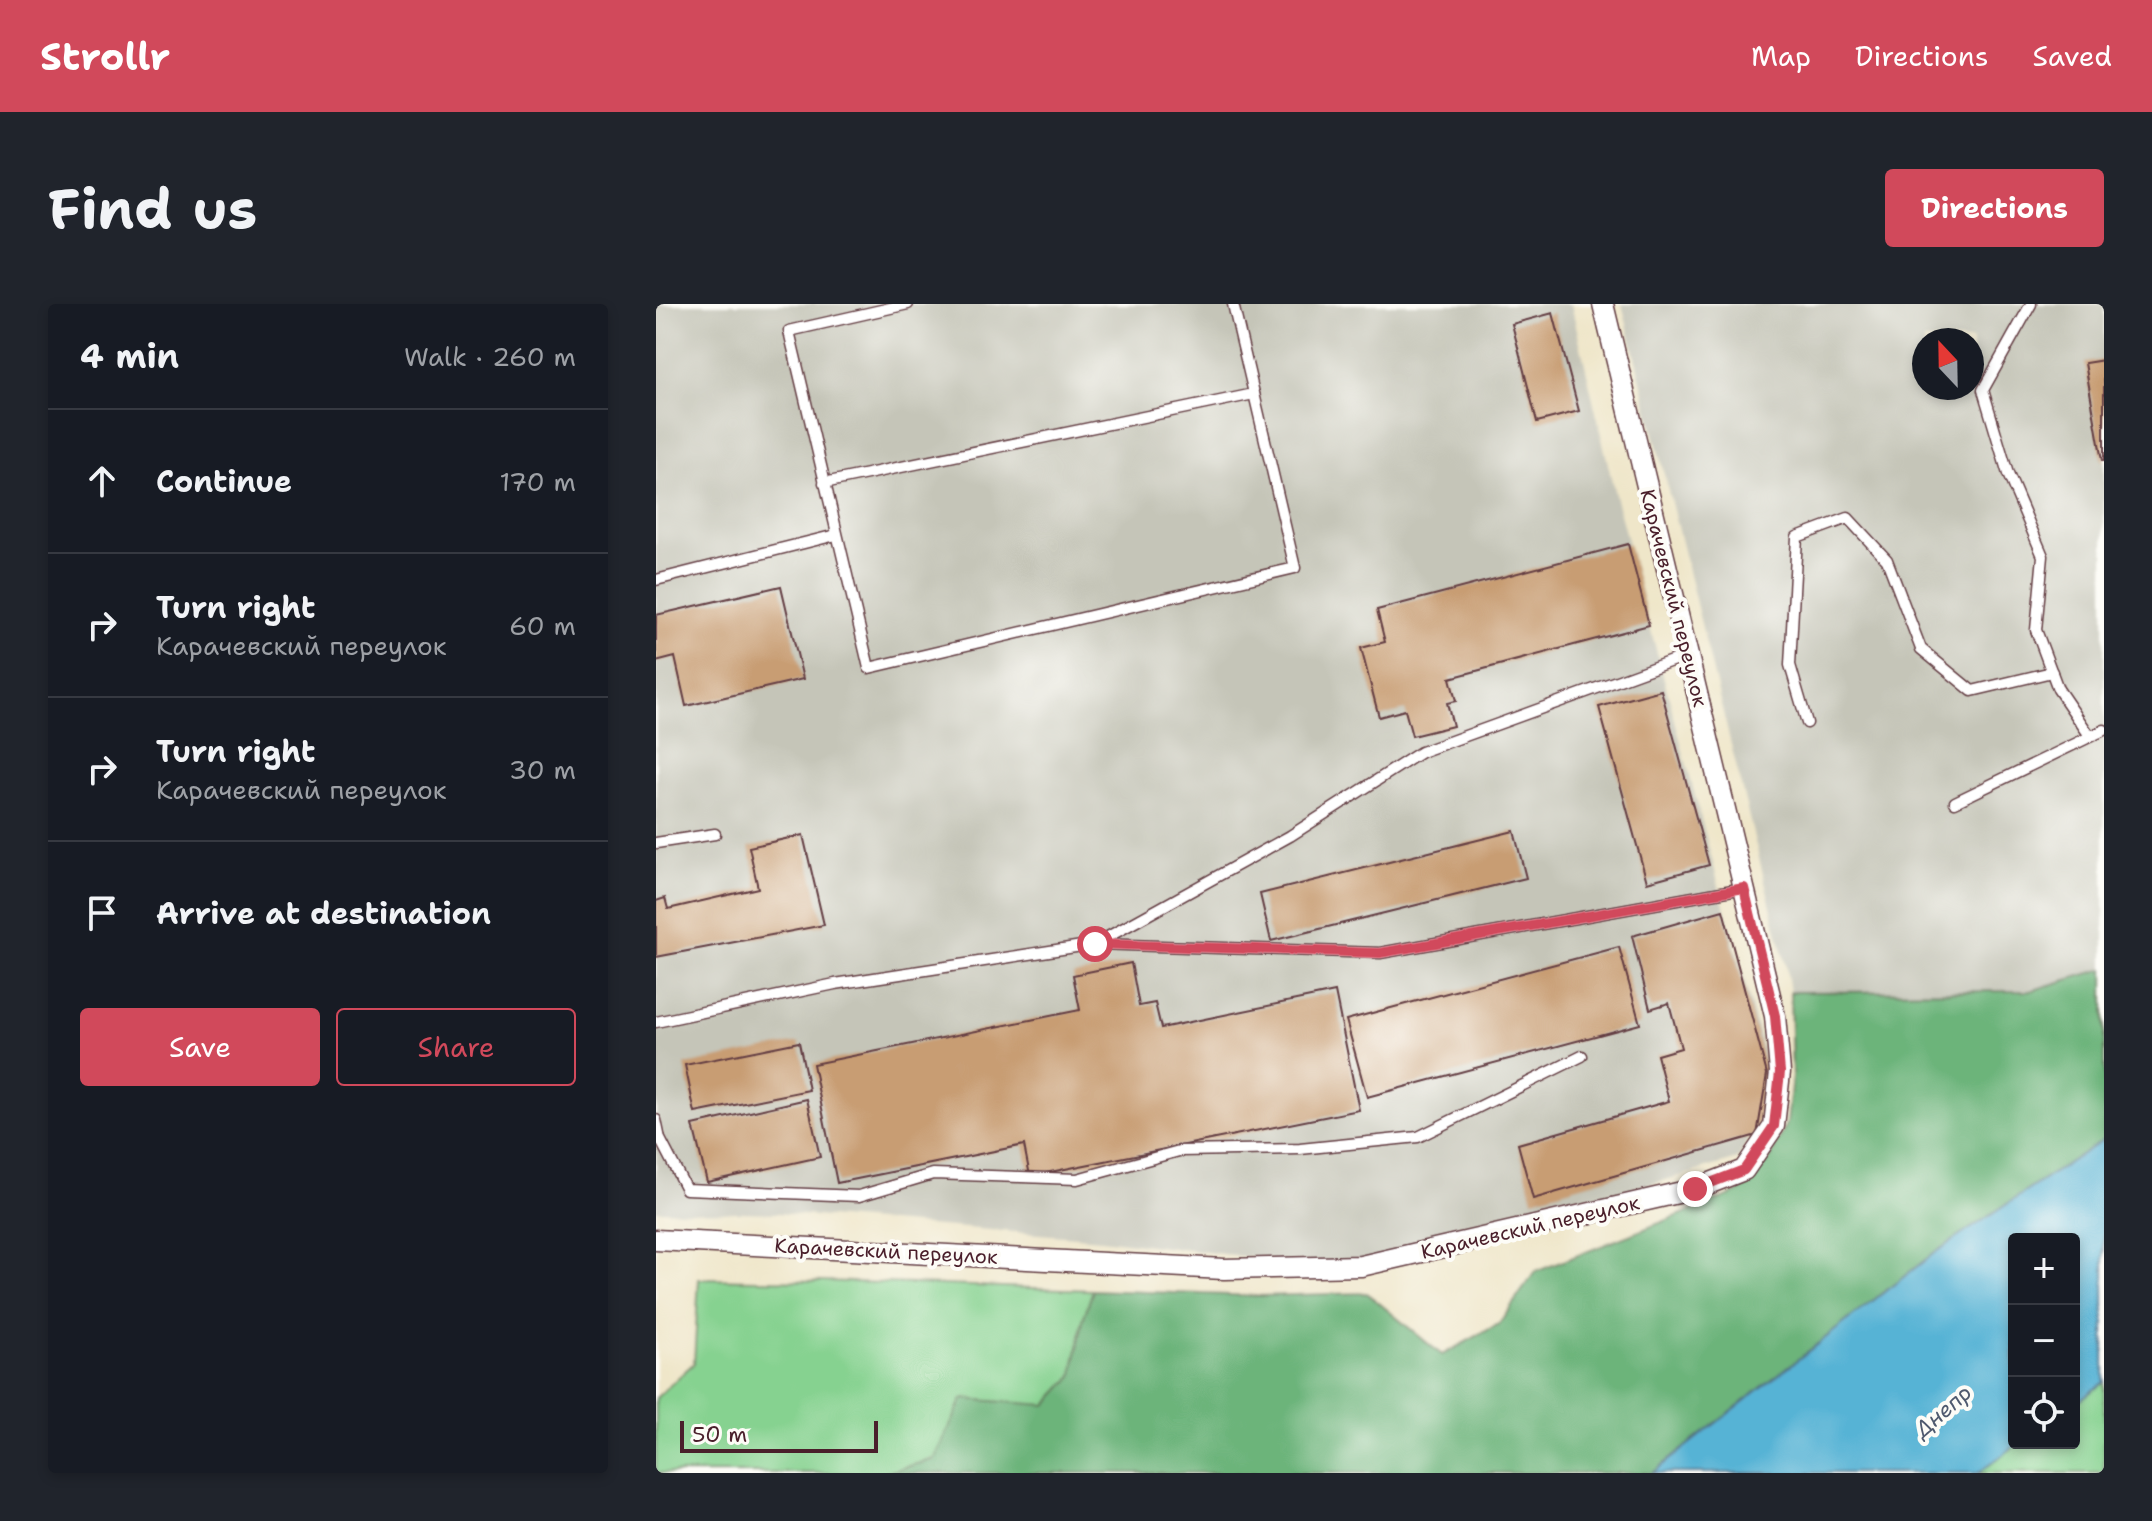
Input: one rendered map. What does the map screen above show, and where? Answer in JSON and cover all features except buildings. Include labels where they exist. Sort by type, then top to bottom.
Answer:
[{"type":"street","name":"Карачевский переулок","points":[[656,1240],[1224,1269],[1361,1266],[1695,1189],[1744,1170],[1774,1126],[1780,1072],[1775,1016],[1603,304]]},
{"type":"lane","points":[[908,304],[789,331],[869,668],[1295,568],[1233,304]]},
{"type":"lane","points":[[2031,304],[1983,390],[2008,474],[2043,556],[2036,630],[2058,689],[2090,736]]},
{"type":"lane","points":[[824,483],[1254,394]]},
{"type":"lane","points":[[1807,723],[1790,665],[1797,537],[1848,518],[1887,560],[1921,649],[1972,691],[2052,672]]},
{"type":"lane","points":[[656,580],[836,535]]},
{"type":"lane","points":[[1095,944],[1290,836],[1421,752],[1688,655]]},
{"type":"lane","points":[[1955,802],[2104,730]]},
{"type":"lane","points":[[656,843],[715,834]]},
{"type":"lane","points":[[656,1022],[835,984],[1095,944],[1380,953],[1744,888]]},
{"type":"lane","points":[[656,1120],[660,1139],[686,1189],[859,1196],[933,1174],[1077,1179],[1179,1151],[1300,1149],[1418,1137],[1582,1056]]},
{"type":"shaded area","points":[[656,304],[1571,304],[1616,499],[1773,1089],[1738,1159],[1379,1263],[1320,1266],[1101,1239],[777,1213],[656,1210]]},
{"type":"shaded area","points":[[1622,304],[2104,304],[2104,969],[2030,991],[1790,992]]},
{"type":"green space","points":[[2104,969],[2104,1139],[1933,1254],[1652,1473],[885,1473],[935,1459],[963,1399],[1046,1405],[1073,1376],[1083,1320],[1093,1290],[1257,1296],[1367,1293],[1442,1355],[1499,1324],[1535,1272],[1741,1191],[1770,1159],[1787,1123],[1792,1077],[1790,992],[2030,991]]},
{"type":"green space","points":[[699,1279],[1093,1290],[1083,1320],[1073,1376],[1045,1406],[963,1399],[935,1459],[885,1473],[656,1473],[656,1398],[694,1363]]},
{"type":"green space","points":[[2104,1382],[2104,1473],[1978,1473],[2011,1449],[2080,1449],[2080,1400]]},
{"type":"water","name":"Днепр","points":[[2104,1139],[2104,1382],[2080,1400],[2080,1233],[2008,1233],[2008,1449],[2011,1449],[1978,1473],[1652,1473],[1933,1254]]},
{"type":"route","points":[[1095,944],[1380,953],[1744,888],[1775,1016],[1780,1072],[1774,1126],[1744,1170],[1695,1189]]}]
